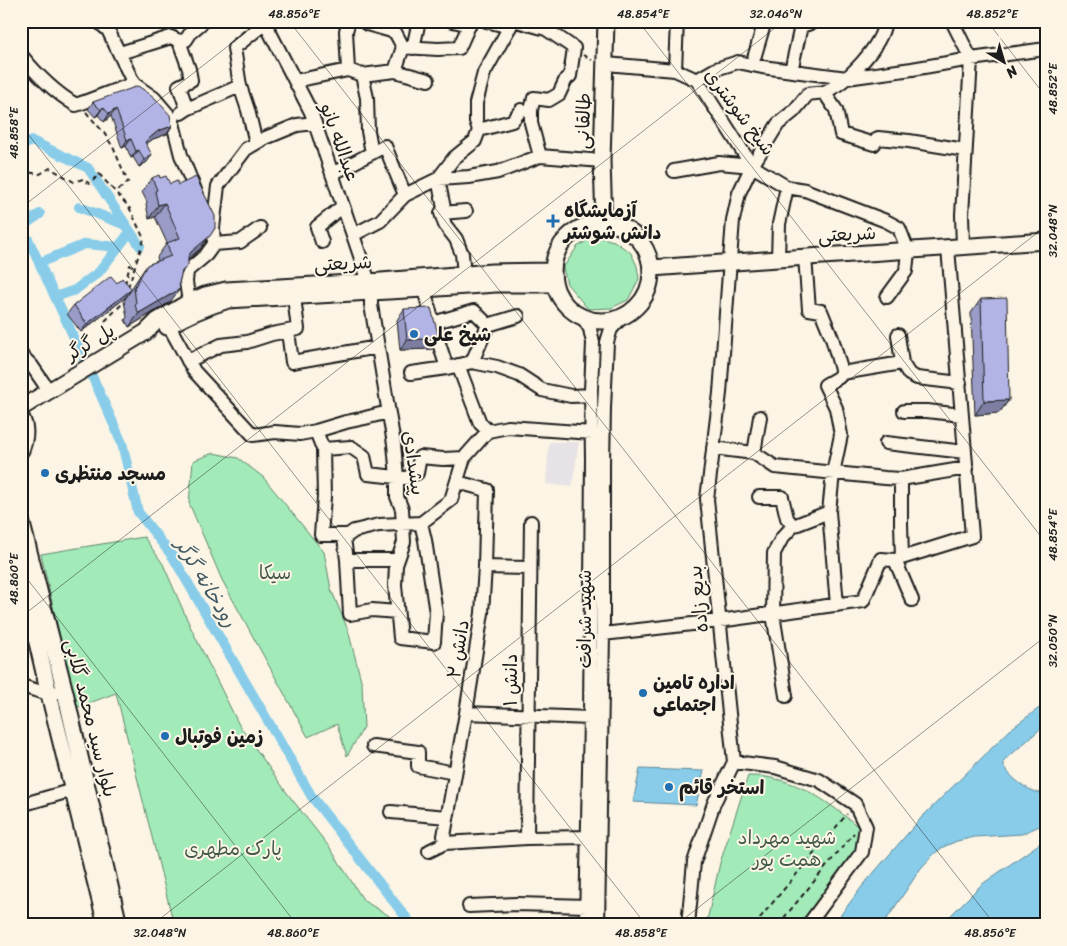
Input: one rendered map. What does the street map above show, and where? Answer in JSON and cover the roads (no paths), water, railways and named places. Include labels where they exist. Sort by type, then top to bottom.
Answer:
[{"type":"main road","name":"طالقانی","points":[[604,223],[602,161],[606,21]]},
{"type":"main road","points":[[604,223],[618,225],[631,232],[641,242],[648,254],[652,268],[650,284],[644,298],[634,310],[621,318],[602,322],[584,319],[569,309],[558,295],[553,277],[554,261],[560,245],[572,232],[588,225],[604,223]]},
{"type":"main road","name":"شریعتی","points":[[652,268],[1046,241]]},
{"type":"main road","name":"شریعتی","points":[[141,335],[159,331],[176,320],[228,300],[294,297],[464,274],[492,272],[553,277]]},
{"type":"main road","name":"شریعتی","points":[[141,335],[157,321],[189,302],[205,295],[226,290],[370,287],[424,290],[553,277]]},
{"type":"main road","name":"پل گرگر","points":[[50,391],[65,380],[141,335]]},
{"type":"main road","points":[[21,408],[50,391]]},
{"type":"main road","points":[[21,416],[26,429],[21,450]]},
{"type":"main road","name":"بلوار سید محمد گلابی","points":[[21,520],[65,692],[119,925]]},
{"type":"main road","name":"بلوار سید محمد گلابی","points":[[21,573],[106,925]]},
{"type":"street","points":[[99,21],[108,30],[134,84],[154,98],[172,119],[181,155],[213,228]]},
{"type":"street","points":[[120,53],[171,37],[179,41],[186,40],[191,32],[204,21]]},
{"type":"street","points":[[348,70],[346,31],[349,21]]},
{"type":"street","points":[[363,21],[394,32],[408,48],[438,49],[459,48],[470,23],[453,21]]},
{"type":"street","points":[[395,71],[408,48],[419,21]]},
{"type":"street","points":[[486,21],[546,28],[574,48],[570,76],[559,94],[549,100],[534,98],[531,110],[531,123],[540,156]]},
{"type":"street","points":[[675,70],[678,21]]},
{"type":"street","points":[[752,65],[765,21]]},
{"type":"street","points":[[792,71],[801,26],[812,21]]},
{"type":"street","points":[[847,78],[866,58],[881,37],[885,21]]},
{"type":"street","points":[[952,21],[971,59],[962,215],[963,247]]},
{"type":"street","points":[[256,143],[240,86],[234,48],[264,22]]},
{"type":"street","name":"عبدالله بانو","points":[[264,22],[311,112],[370,287]]},
{"type":"street","points":[[464,274],[462,254],[456,239],[445,225],[441,213],[444,208],[438,179],[454,158],[475,141],[479,130],[476,121],[476,103],[484,73],[513,23]]},
{"type":"street","points":[[179,41],[189,68],[191,80],[179,86],[188,109]]},
{"type":"street","points":[[696,80],[716,69],[738,62],[847,78],[1046,49]]},
{"type":"street","points":[[21,55],[57,93],[76,105],[134,84]]},
{"type":"street","name":"شیخ شوشتری","points":[[606,64],[675,70],[696,80],[752,166],[787,187],[804,190],[886,221],[899,228],[908,251]]},
{"type":"street","points":[[295,80],[348,70],[362,75],[395,71],[428,80]]},
{"type":"street","points":[[362,75],[367,98],[368,131],[372,152]]},
{"type":"street","name":"بدیع زاده","points":[[734,762],[707,500],[720,393],[733,220],[739,193],[752,166],[778,124],[794,111],[808,94],[824,92],[847,78]]},
{"type":"street","points":[[172,119],[188,109],[240,86]]},
{"type":"street","points":[[824,92],[836,110],[842,134],[874,144],[878,138],[965,150]]},
{"type":"street","points":[[479,130],[512,121],[521,110]]},
{"type":"street","points":[[189,302],[186,282],[187,271],[206,255],[214,244],[213,228],[218,186],[246,149],[262,139],[296,125],[315,124]]},
{"type":"street","points":[[332,174],[385,146],[406,195]]},
{"type":"street","points":[[353,234],[380,221],[406,195],[438,179],[498,172],[540,156],[602,161]]},
{"type":"street","points":[[674,171],[719,164],[752,166]]},
{"type":"street","points":[[778,258],[779,224],[787,187]]},
{"type":"street","points":[[322,242],[317,227],[343,206]]},
{"type":"street","points":[[441,213],[466,211]]},
{"type":"street","points":[[214,244],[240,242],[260,228]]},
{"type":"street","points":[[603,634],[719,621],[863,601],[881,559],[899,559],[972,536],[948,248]]},
{"type":"street","points":[[887,296],[906,271],[908,251]]},
{"type":"street","points":[[805,257],[809,309],[821,311],[832,338],[842,372],[840,378],[825,385],[836,408],[841,435],[833,473],[829,512],[838,605]]},
{"type":"street","name":"پیشدادی","points":[[370,287],[371,305],[394,444],[397,497],[402,509],[404,542],[396,565],[395,585],[400,638],[434,642],[436,613],[421,523]]},
{"type":"street","points":[[424,290],[433,323],[480,423],[488,431]]},
{"type":"street","points":[[188,362],[221,345],[247,342],[272,334],[298,329],[294,297]]},
{"type":"street","points":[[433,323],[474,311],[488,325]]},
{"type":"street","points":[[472,362],[488,325],[518,316]]},
{"type":"street","name":"شهید شرافت","points":[[586,925],[586,906],[593,892],[603,634],[603,464],[607,342],[611,329],[621,318]]},
{"type":"street","name":"شهید شرافت","points":[[584,319],[590,329],[593,343],[588,837],[598,925]]},
{"type":"street","points":[[169,326],[194,371],[253,435],[275,432],[300,434],[388,412]]},
{"type":"street","points":[[288,331],[292,362],[378,347]]},
{"type":"street","points":[[898,335],[902,363],[909,374],[917,378],[960,383]]},
{"type":"street","points":[[21,355],[32,366],[50,391]]},
{"type":"street","points":[[412,373],[472,362],[497,367],[519,375],[542,390],[571,396],[591,395]]},
{"type":"street","points":[[842,372],[902,363]]},
{"type":"street","points":[[904,411],[962,414]]},
{"type":"street","points":[[754,453],[760,417]]},
{"type":"street","points":[[397,612],[372,610],[350,614],[344,538],[354,531],[379,525],[421,523],[451,500],[464,458],[488,431],[508,427],[592,433]]},
{"type":"street","points":[[316,431],[323,449],[324,497],[321,535],[348,535]]},
{"type":"street","points":[[886,443],[965,452]]},
{"type":"street","points":[[323,449],[351,447],[364,456],[368,474],[406,478],[416,473],[420,457],[464,458]]},
{"type":"street","points":[[713,448],[754,453],[775,467],[901,479],[966,468]]},
{"type":"street","points":[[901,479],[899,559],[912,600]]},
{"type":"street","name":"دانش ۲","points":[[444,843],[482,612],[485,567],[487,490],[457,482]]},
{"type":"street","points":[[759,497],[782,497],[787,518],[793,526]]},
{"type":"street","points":[[786,696],[773,614],[774,553],[782,538],[793,526],[829,512]]},
{"type":"street","name":"دانش ۱","points":[[527,838],[530,522]]},
{"type":"street","points":[[347,560],[398,560]]},
{"type":"street","points":[[485,567],[530,568]]},
{"type":"street","points":[[21,686],[49,694],[65,692]]},
{"type":"street","points":[[466,713],[590,718]]},
{"type":"street","points":[[373,746],[418,752],[418,766],[455,773]]},
{"type":"street","points":[[688,925],[694,862],[714,803],[734,762],[775,767],[819,780],[855,804],[866,828],[862,852],[808,925]]},
{"type":"street","points":[[21,805],[73,790]]},
{"type":"street","points":[[391,812],[447,817]]},
{"type":"street","points":[[429,852],[444,843],[527,838],[588,837]]},
{"type":"street","points":[[468,906],[517,904],[586,906]]},
{"type":"water","points":[[1046,703],[1046,724],[1004,761],[1004,767],[1022,785],[1040,793],[1046,793],[1046,823],[1022,834],[975,837],[957,841],[943,847],[921,868],[883,925],[833,925],[864,884],[921,818],[1012,728]]},
{"type":"water","name":"استخر قائم","points":[[640,769],[704,771],[696,805],[633,802]]},
{"type":"water","points":[[1046,839],[1046,925],[941,925],[981,885]]},
{"type":"waterway","points":[[21,146],[32,141],[88,168],[140,246]]},
{"type":"waterway","points":[[79,207],[126,225]]},
{"type":"waterway","points":[[21,227],[40,214]]},
{"type":"waterway","points":[[55,297],[75,290],[99,272],[130,232]]},
{"type":"waterway","name":"رودخانه گرگر","points":[[21,233],[28,239],[122,443],[138,512],[173,557],[312,797],[412,925]]},
{"type":"waterway","points":[[39,263],[85,244],[119,247]]},
{"type":"place","name":"آزمایشگاه دانش شوشتر","points":[[553,221]]},
{"type":"place","name":"شیخ علی","points":[[414,334]]},
{"type":"place","name":"مسجد منتظری","points":[[45,473]]},
{"type":"place","name":"اداره تامین اجتماعی","points":[[643,693]]},
{"type":"place","name":"زمین فوتبال","points":[[165,736]]},
{"type":"place","name":"استخر قائم","points":[[669,787]]},
{"type":"park label","name":"سیکا","points":[[275,572]]},
{"type":"park label","name":"پارک مطهری","points":[[233,848]]},
{"type":"park label","name":"شهید مهرداد همت پور","points":[[787,848]]}]
